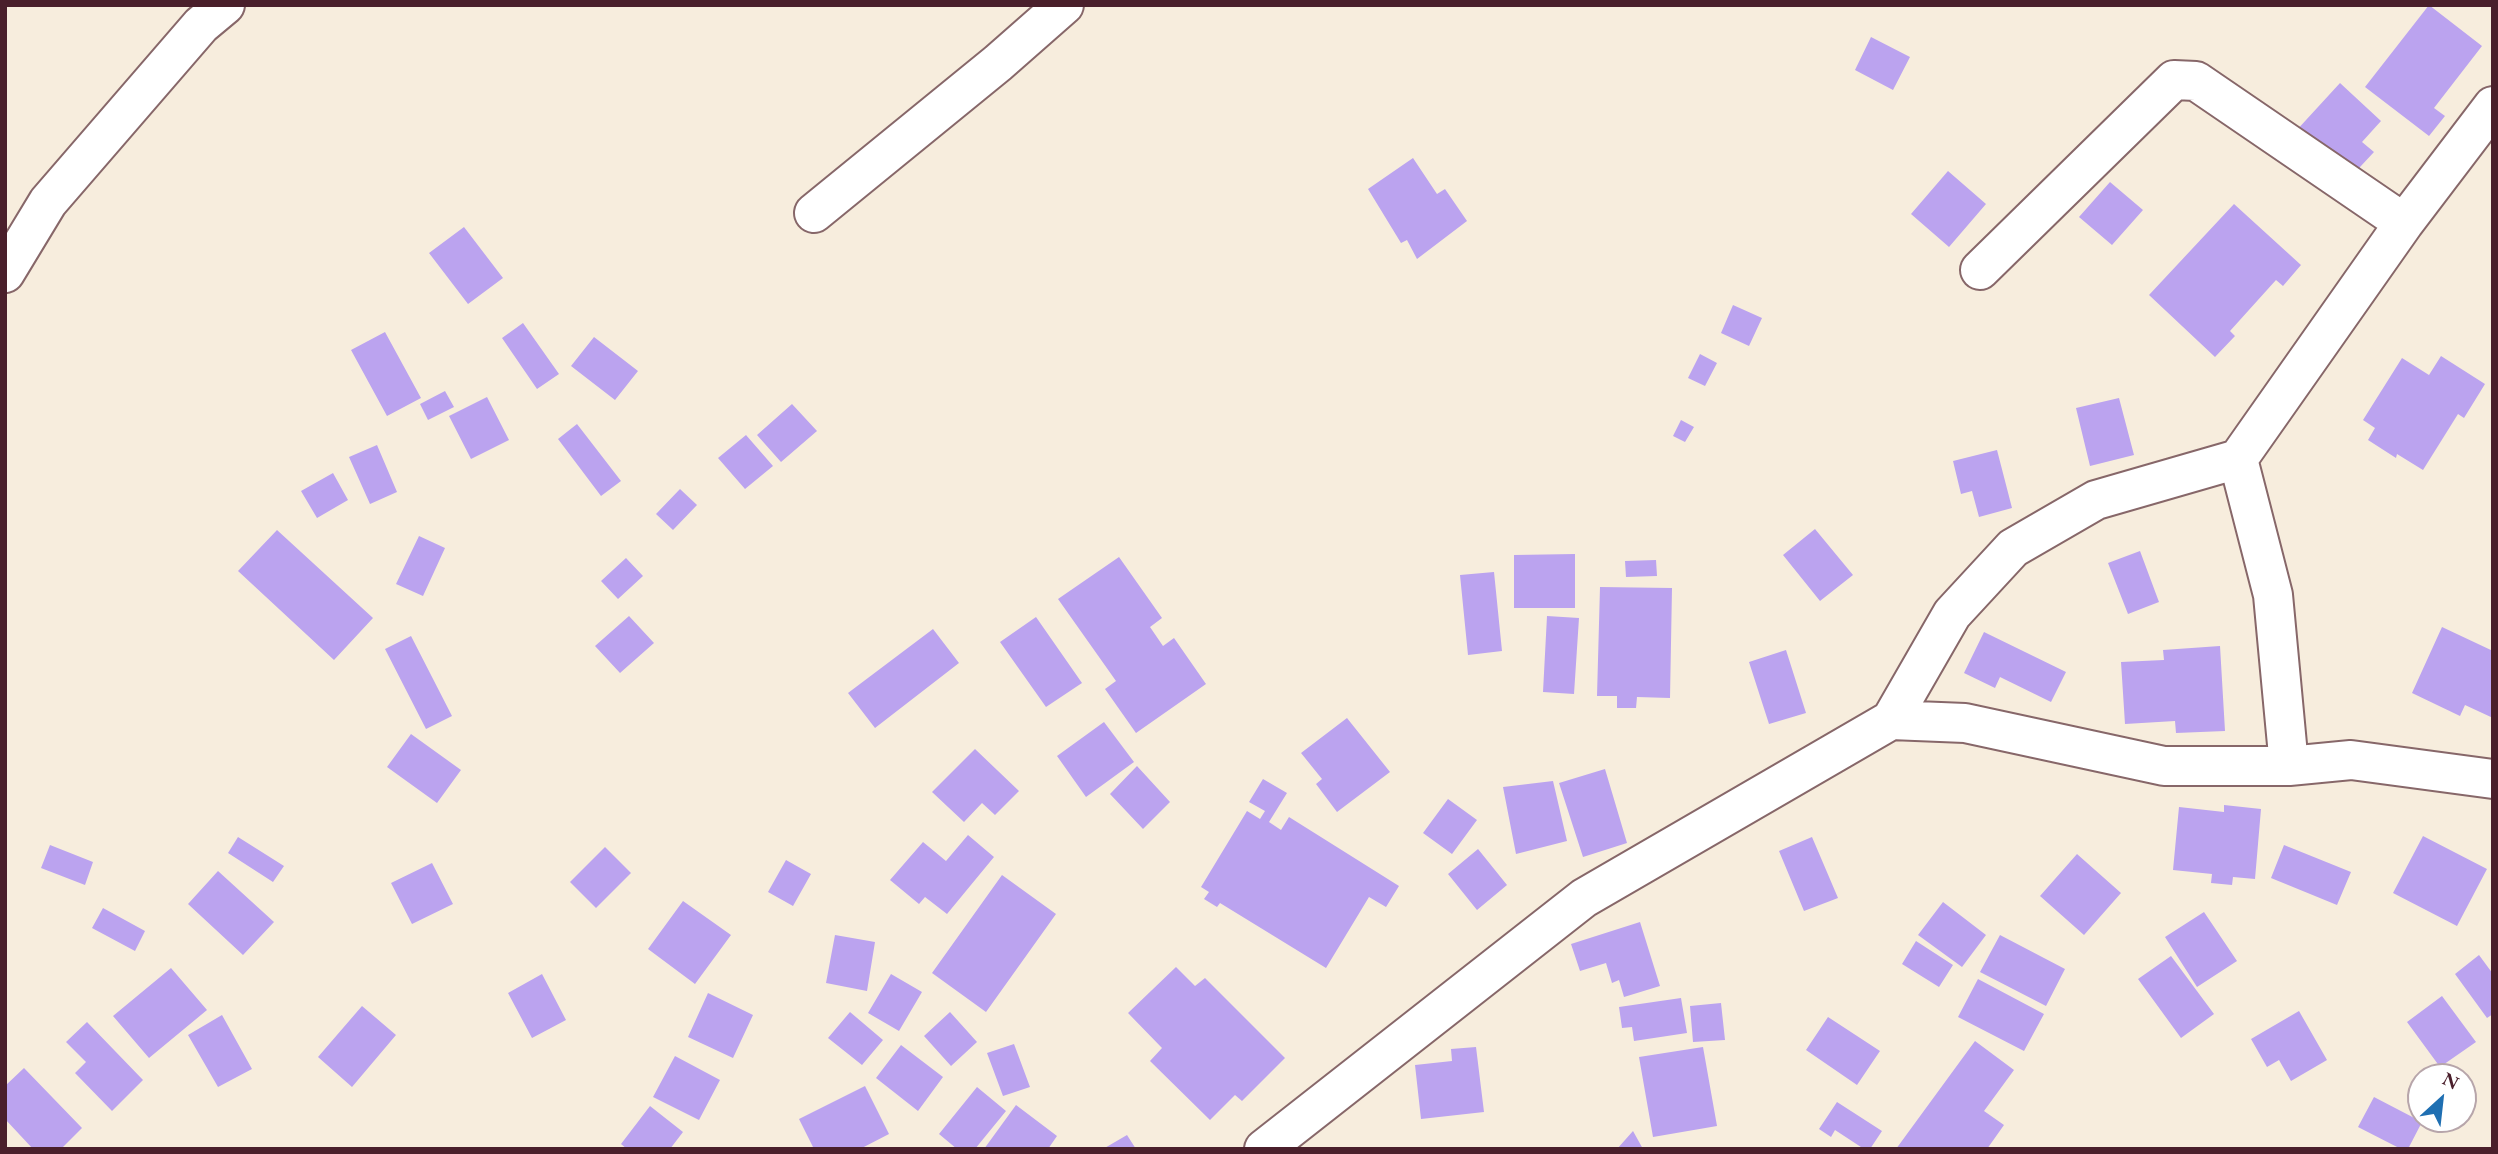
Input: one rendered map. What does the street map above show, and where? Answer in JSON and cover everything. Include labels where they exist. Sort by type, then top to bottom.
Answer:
[{"type":"street","points":[[5,273],[48,202],[201,25],[225,5]]},
{"type":"street","points":[[814,213],[998,63],[1064,5]]},
{"type":"street","points":[[1980,270],[2174,80],[2196,81],[2404,223]]},
{"type":"street","points":[[1264,1149],[1584,898],[1891,720],[1952,614],[2013,548],[2096,500],[2238,459],[2404,223],[2493,106]]},
{"type":"street","points":[[2238,459],[2273,595],[2289,766]]},
{"type":"street","points":[[1891,720],[1965,723],[2164,766],[2289,766],[2351,760],[2493,779]]},
{"type":"building","points":[[2429,5],[2482,46],[2434,108],[2445,116],[2429,136],[2365,87]]},
{"type":"building","points":[[1871,37],[1910,57],[1893,90],[1855,70]]},
{"type":"building","points":[[2340,83],[2381,121],[2362,142],[2374,152],[2347,181],[2295,132]]},
{"type":"building","points":[[1413,158],[1437,194],[1445,189],[1467,221],[1417,259],[1407,240],[1401,243],[1368,189]]},
{"type":"building","points":[[1948,171],[1986,204],[1949,247],[1911,214]]},
{"type":"building","points":[[2110,182],[2143,210],[2112,245],[2079,217]]},
{"type":"building","points":[[2234,204],[2301,265],[2283,286],[2276,280],[2230,331],[2235,336],[2215,357],[2149,295]]},
{"type":"building","points":[[464,227],[503,278],[468,304],[429,253]]},
{"type":"building","points":[[1733,305],[1762,318],[1749,346],[1721,333]]},
{"type":"building","points":[[523,323],[559,374],[537,389],[502,338]]},
{"type":"building","points":[[385,332],[421,398],[387,416],[351,350]]},
{"type":"building","points":[[594,337],[638,371],[615,400],[571,366]]},
{"type":"building","points":[[1700,354],[1717,363],[1705,386],[1688,378]]},
{"type":"building","points":[[2441,356],[2485,384],[2464,418],[2458,414],[2423,470],[2397,454],[2396,458],[2368,440],[2375,428],[2363,420],[2402,358],[2429,375]]},
{"type":"building","points":[[445,391],[454,407],[428,420],[420,404]]},
{"type":"building","points":[[487,397],[509,440],[471,459],[449,416]]},
{"type":"building","points":[[2119,398],[2134,455],[2090,466],[2076,408]]},
{"type":"building","points":[[792,404],[817,431],[781,462],[757,435]]},
{"type":"building","points":[[1681,420],[1694,427],[1685,442],[1673,436]]},
{"type":"building","points":[[577,424],[621,481],[601,496],[558,439]]},
{"type":"building","points":[[746,435],[773,466],[745,489],[718,458]]},
{"type":"building","points":[[377,445],[397,492],[370,504],[349,457]]},
{"type":"building","points":[[1997,450],[2012,508],[1979,517],[1972,491],[1961,494],[1953,461]]},
{"type":"building","points":[[333,473],[348,500],[317,518],[301,491]]},
{"type":"building","points":[[680,489],[697,505],[673,530],[656,514]]},
{"type":"building","points":[[1815,529],[1853,575],[1820,601],[1783,555]]},
{"type":"building","points":[[277,530],[373,618],[334,660],[238,571]]},
{"type":"building","points":[[419,536],[445,548],[423,596],[396,584]]},
{"type":"building","points":[[2140,551],[2159,602],[2128,614],[2108,563]]},
{"type":"building","points":[[1575,554],[1575,608],[1514,608],[1514,555]]},
{"type":"building","points":[[1119,557],[1162,618],[1150,627],[1163,646],[1174,638],[1206,684],[1136,733],[1105,689],[1116,681],[1058,599]]},
{"type":"building","points":[[626,558],[643,576],[618,599],[601,581]]},
{"type":"building","points":[[1656,560],[1657,576],[1626,577],[1625,561]]},
{"type":"building","points":[[1494,572],[1502,651],[1468,655],[1460,575]]},
{"type":"building","points":[[1600,587],[1672,588],[1670,698],[1637,697],[1636,708],[1617,708],[1617,696],[1597,696]]},
{"type":"building","points":[[629,616],[654,643],[620,673],[595,646]]},
{"type":"building","points":[[1547,616],[1579,618],[1574,694],[1543,692]]},
{"type":"building","points":[[1036,617],[1082,683],[1046,707],[1000,642]]},
{"type":"building","points":[[2442,627],[2493,651],[2493,718],[2465,705],[2460,716],[2412,693]]},
{"type":"building","points":[[933,629],[959,663],[875,728],[848,693]]},
{"type":"building","points":[[1984,632],[2066,672],[2051,702],[2000,677],[1995,688],[1964,673]]},
{"type":"building","points":[[411,636],[452,716],[426,729],[385,649]]},
{"type":"building","points":[[2220,646],[2225,731],[2176,733],[2175,721],[2125,724],[2121,662],[2164,660],[2163,650]]},
{"type":"building","points":[[1786,650],[1806,713],[1769,724],[1749,662]]},
{"type":"building","points":[[1347,718],[1390,772],[1337,812],[1316,784],[1322,779],[1301,753]]},
{"type":"building","points":[[1104,722],[1134,762],[1086,797],[1057,756]]},
{"type":"building","points":[[411,734],[461,770],[437,803],[387,767]]},
{"type":"building","points":[[975,749],[1019,791],[995,815],[982,803],[964,822],[932,792]]},
{"type":"building","points":[[1137,766],[1170,802],[1143,829],[1110,794]]},
{"type":"building","points":[[1605,769],[1627,843],[1583,857],[1559,783]]},
{"type":"building","points":[[1263,779],[1287,793],[1269,822],[1281,830],[1289,817],[1399,886],[1386,907],[1369,897],[1326,968],[1220,903],[1217,907],[1204,899],[1209,892],[1201,887],[1247,811],[1260,819],[1265,811],[1249,802]]},
{"type":"building","points":[[1553,781],[1567,841],[1516,854],[1503,787]]},
{"type":"building","points":[[1448,799],[1477,820],[1452,854],[1423,833]]},
{"type":"building","points":[[2224,805],[2261,809],[2255,879],[2233,877],[2232,885],[2211,883],[2212,874],[2173,870],[2179,807],[2224,812]]},
{"type":"building","points":[[968,835],[994,857],[947,914],[925,897],[919,904],[890,880],[923,842],[946,861]]},
{"type":"building","points":[[2423,836],[2487,869],[2457,926],[2393,893]]},
{"type":"building","points":[[238,837],[284,866],[273,882],[228,853]]},
{"type":"building","points":[[1812,837],[1838,898],[1804,911],[1779,851]]},
{"type":"building","points":[[50,845],[93,862],[85,885],[41,868]]},
{"type":"building","points":[[2284,845],[2351,872],[2337,905],[2271,878]]},
{"type":"building","points":[[605,847],[631,873],[596,908],[570,882]]},
{"type":"building","points":[[1478,849],[1507,885],[1477,910],[1448,874]]},
{"type":"building","points":[[2077,854],[2121,893],[2084,935],[2040,896]]},
{"type":"building","points":[[786,860],[811,874],[793,906],[768,892]]},
{"type":"building","points":[[432,863],[453,904],[412,924],[391,883]]},
{"type":"building","points":[[218,871],[274,922],[243,955],[188,904]]},
{"type":"building","points":[[1002,875],[1056,914],[986,1012],[932,973]]},
{"type":"building","points":[[683,901],[731,935],[695,984],[648,949]]},
{"type":"building","points":[[1943,902],[1986,935],[1962,967],[1918,935]]},
{"type":"building","points":[[103,908],[145,931],[135,951],[92,928]]},
{"type":"building","points":[[2204,912],[2237,961],[2197,987],[2165,937]]},
{"type":"building","points":[[1640,922],[1660,986],[1624,997],[1619,980],[1612,983],[1606,963],[1580,971],[1571,944]]},
{"type":"building","points":[[835,935],[875,942],[867,991],[826,983]]},
{"type":"building","points":[[2000,935],[2065,969],[2046,1006],[1980,972]]},
{"type":"building","points":[[1916,941],[1953,965],[1939,987],[1902,964]]},
{"type":"building","points":[[2479,955],[2493,974],[2493,1014],[2487,1018],[2455,974]]},
{"type":"building","points":[[2171,956],[2214,1014],[2181,1038],[2138,979]]},
{"type":"building","points":[[1176,967],[1195,986],[1205,978],[1285,1058],[1242,1101],[1235,1095],[1210,1120],[1150,1061],[1162,1048],[1128,1013]]},
{"type":"building","points":[[171,968],[207,1010],[149,1058],[113,1016]]},
{"type":"building","points":[[542,974],[566,1020],[532,1038],[508,993]]},
{"type":"building","points":[[891,974],[922,992],[899,1031],[868,1013]]},
{"type":"building","points":[[1978,979],[2044,1014],[2024,1051],[1958,1017]]},
{"type":"building","points":[[708,993],[753,1015],[733,1058],[688,1037]]},
{"type":"building","points":[[2442,996],[2476,1042],[2446,1063],[2437,1063],[2407,1022]]},
{"type":"building","points":[[1681,998],[1687,1033],[1634,1041],[1632,1027],[1622,1028],[1619,1007]]},
{"type":"building","points":[[1721,1003],[1725,1040],[1693,1042],[1690,1006]]},
{"type":"building","points":[[362,1006],[396,1035],[352,1087],[318,1057]]},
{"type":"building","points":[[2299,1011],[2327,1060],[2291,1081],[2279,1060],[2267,1067],[2251,1039]]},
{"type":"building","points":[[850,1012],[883,1040],[862,1065],[828,1038]]},
{"type":"building","points":[[950,1012],[977,1042],[951,1066],[924,1036]]},
{"type":"building","points":[[222,1015],[252,1069],[218,1087],[188,1035]]},
{"type":"building","points":[[1828,1017],[1880,1051],[1857,1085],[1806,1050]]},
{"type":"building","points":[[87,1022],[143,1080],[112,1111],[75,1073],[86,1062],[66,1042]]},
{"type":"building","points":[[1975,1041],[2014,1070],[1984,1111],[2004,1125],[1987,1149],[1896,1149]]},
{"type":"building","points":[[1014,1044],[1030,1087],[1003,1096],[987,1053]]},
{"type":"building","points":[[901,1045],[943,1077],[918,1111],[876,1078]]},
{"type":"building","points":[[1476,1047],[1484,1112],[1421,1119],[1415,1065],[1452,1061],[1451,1049]]},
{"type":"building","points":[[1703,1047],[1717,1126],[1653,1137],[1639,1057]]},
{"type":"building","points":[[675,1056],[720,1080],[699,1120],[653,1097]]},
{"type":"building","points":[[24,1068],[82,1128],[61,1149],[33,1149],[5,1119],[5,1086]]},
{"type":"building","points":[[865,1086],[889,1134],[860,1149],[814,1149],[799,1119]]},
{"type":"building","points":[[977,1087],[1006,1111],[975,1149],[957,1149],[939,1134]]},
{"type":"building","points":[[2374,1097],[2407,1114],[2407,1133],[2416,1133],[2408,1149],[2401,1149],[2358,1127]]},
{"type":"building","points":[[1837,1102],[1882,1131],[1870,1149],[1864,1149],[1835,1130],[1831,1137],[1819,1129]]},
{"type":"building","points":[[1016,1105],[1057,1136],[1048,1149],[984,1149]]},
{"type":"building","points":[[650,1106],[683,1132],[670,1149],[627,1149],[621,1144]]},
{"type":"building","points":[[1633,1131],[1643,1149],[1617,1149]]},
{"type":"building","points":[[1127,1135],[1136,1149],[1103,1149]]}]
